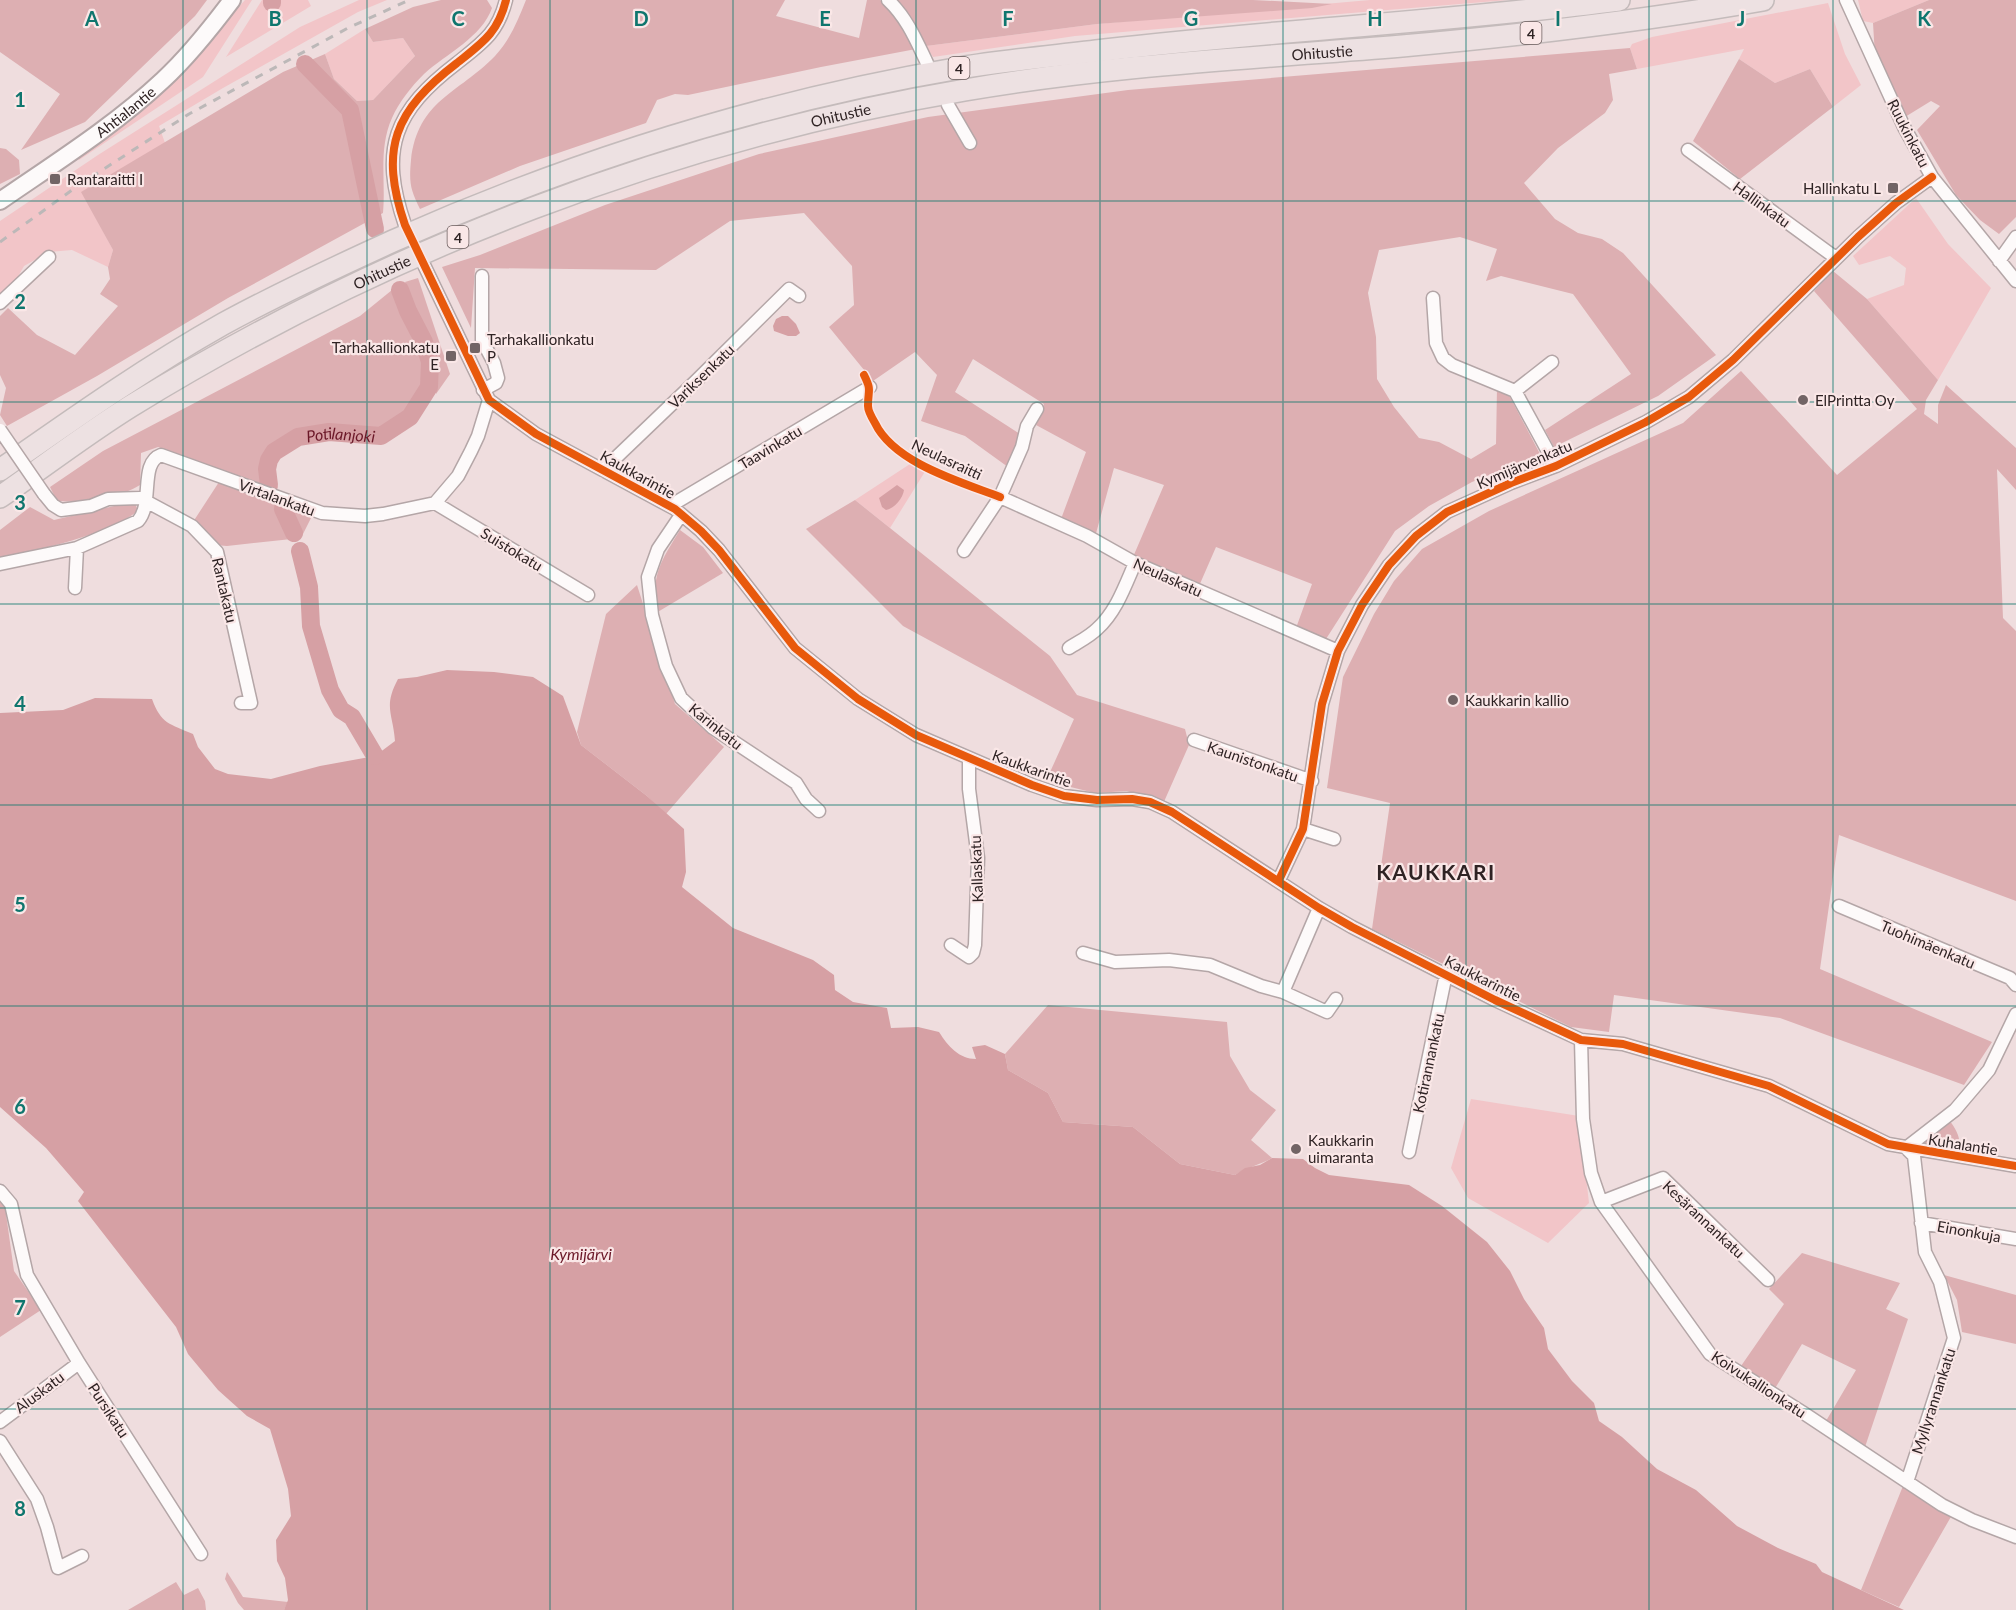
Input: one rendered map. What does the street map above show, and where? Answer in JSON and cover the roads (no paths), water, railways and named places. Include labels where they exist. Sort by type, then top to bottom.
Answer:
[{"type":"highway","name":"Ohitustie","points":[[0,470],[117,388],[165,359],[223,324],[338,266],[447,217],[547,177],[663,139],[781,106],[961,68],[1207,38],[1534,11],[1618,0]]},
{"type":"highway","name":"Ohitustie","points":[[0,497],[129,408],[234,348],[345,289],[450,240],[672,159],[784,128],[888,105],[1050,77],[1214,60],[1548,31],[1669,16],[1763,0]]},
{"type":"main road","name":"Ahtialantie","points":[[0,201],[113,121],[163,81],[204,37],[232,0]]},
{"type":"street","points":[[405,225],[395,197],[392,171],[393,146],[401,122],[416,99],[438,77],[490,34],[501,18],[506,0]]},
{"type":"street","points":[[888,0],[899,10],[909,26],[927,63]]},
{"type":"street","name":"Ruukinkatu","points":[[1846,0],[1904,127],[1932,177],[2016,281]]},
{"type":"street","points":[[948,105],[970,142]]},
{"type":"street","name":"Hallinkatu","points":[[1688,150],[1836,258]]},
{"type":"street","name":"Kymijärvenkatu","points":[[1279,880],[1303,830],[1322,704],[1338,651],[1367,597],[1389,565],[1416,536],[1447,512],[1511,483],[1556,466],[1646,422],[1689,396],[1733,360],[1836,258],[1896,203],[1932,177]]},
{"type":"street","points":[[1999,261],[2016,237]]},
{"type":"street","points":[[0,303],[49,257]]},
{"type":"street","name":"Kaukkarintie","points":[[424,265],[486,395],[536,434],[681,514],[719,550],[795,648],[823,673],[858,699],[916,735],[1064,796],[1150,802],[1172,812],[1319,908],[1395,950],[1581,1040],[1623,1044],[1769,1086],[1888,1144],[1906,1148]]},
{"type":"street","points":[[435,503],[458,476],[471,451],[478,436],[486,395],[498,378],[494,363],[482,340],[482,276]]},
{"type":"street","name":"Variksenkatu","points":[[603,470],[789,289],[799,296]]},
{"type":"street","points":[[1433,298],[1436,343],[1443,358],[1452,365],[1515,391],[1556,466]]},
{"type":"street","points":[[1515,391],[1552,362]]},
{"type":"street","name":"Taavinkatu","points":[[670,506],[870,387]]},
{"type":"street","points":[[964,551],[1000,497],[1022,447],[1027,426],[1037,409]]},
{"type":"street","points":[[0,430],[44,494],[53,505],[62,510],[72,510],[117,498],[140,498],[147,501],[138,521],[77,548],[0,564]]},
{"type":"street","name":"Virtalankatu","points":[[147,501],[151,462],[155,457],[161,455],[322,513],[365,516],[435,503]]},
{"type":"street","name":"Neulaskatu","points":[[1000,497],[1087,536],[1135,563],[1338,651]]},
{"type":"street","name":"Rantakatu","points":[[147,501],[192,526],[217,552],[251,703],[241,703]]},
{"type":"street","name":"Suistokatu","points":[[435,503],[588,595]]},
{"type":"street","name":"Karinkatu","points":[[681,514],[657,549],[648,577],[652,615],[666,666],[681,698],[713,728],[796,783],[806,799],[819,811]]},
{"type":"street","points":[[75,588],[77,548]]},
{"type":"street","points":[[1069,648],[1096,631],[1108,618],[1119,600],[1135,563]]},
{"type":"street","name":"Kaunistonkatu","points":[[1194,740],[1312,781]]},
{"type":"street","name":"Kallaskatu","points":[[951,945],[969,957],[975,945],[978,858],[969,789],[969,758]]},
{"type":"street","points":[[1303,830],[1334,839]]},
{"type":"street","name":"Tuohimäenkatu","points":[[1839,906],[2010,978],[2016,985]]},
{"type":"street","points":[[1283,992],[1319,908]]},
{"type":"street","points":[[1083,953],[1115,962],[1169,960],[1210,965],[1261,986],[1283,992],[1327,1012],[1336,999]]},
{"type":"street","name":"Kotirannankatu","points":[[1409,1152],[1446,975]]},
{"type":"street","points":[[1906,1148],[1955,1110],[1989,1070],[2016,1014]]},
{"type":"street","name":"Koivukallionkatu","points":[[1581,1040],[1583,1119],[1591,1173],[1601,1203],[1710,1354],[1942,1505],[1972,1520],[2016,1537]]},
{"type":"street","name":"Kuhalantie","points":[[1906,1148],[2016,1166]]},
{"type":"street","name":"Myllyrannankatu","points":[[1906,1148],[1914,1156],[1924,1252],[1940,1282],[1954,1338],[1906,1482]]},
{"type":"street","name":"Kesärannankatu","points":[[1601,1203],[1663,1178],[1768,1280]]},
{"type":"street","name":"Pursikatu","points":[[0,1191],[11,1204],[27,1275],[80,1364],[201,1554]]},
{"type":"street","name":"Einonkuja","points":[[1921,1223],[2016,1239]]},
{"type":"street","name":"Aluskatu","points":[[0,1422],[80,1364]]},
{"type":"street","points":[[0,1441],[37,1499],[48,1527],[58,1568],[82,1556]]},
{"type":"water","points":[[788,316],[796,324],[800,333],[796,336],[788,336],[774,331],[773,326],[776,319]]},
{"type":"water","points":[[897,485],[904,490],[902,496],[895,505],[886,510],[882,507],[879,498]]},
{"type":"water","name":"Kymijärvi","points":[[447,670],[494,672],[533,677],[563,696],[581,745],[647,796],[684,829],[686,872],[682,887],[733,928],[813,960],[834,975],[835,990],[853,1002],[887,1008],[891,1028],[918,1027],[939,1032],[954,1051],[964,1057],[976,1059],[972,1047],[985,1045],[1005,1054],[1008,1070],[1048,1093],[1063,1122],[1133,1127],[1180,1164],[1235,1175],[1245,1168],[1260,1165],[1272,1158],[1303,1159],[1329,1175],[1409,1185],[1442,1206],[1487,1242],[1510,1271],[1524,1299],[1544,1328],[1548,1349],[1572,1381],[1594,1403],[1599,1421],[1622,1437],[1657,1469],[1696,1490],[1737,1526],[1778,1548],[1816,1564],[1822,1572],[1904,1610],[284,1610],[288,1600],[285,1578],[277,1561],[276,1540],[291,1516],[288,1489],[270,1429],[247,1416],[218,1390],[188,1354],[176,1327],[78,1201],[84,1192],[46,1148],[0,1107],[0,713],[63,710],[95,698],[152,699],[159,714],[167,722],[193,734],[198,747],[215,769],[228,774],[271,779],[320,766],[375,756],[395,741],[390,704],[398,679]]},
{"type":"waterway","name":"Potilanjoki","points":[[305,64],[350,110],[375,229]]},
{"type":"waterway","name":"Potilanjoki","points":[[269,485],[267,469],[269,460],[274,452],[298,437],[329,432],[381,436],[410,417],[429,387],[430,362],[424,342],[400,290]]},
{"type":"waterway","name":"Potilanjoki","points":[[283,509],[294,533]]},
{"type":"waterway","name":"Potilanjoki","points":[[300,551],[309,587],[311,626],[330,690],[341,710],[352,717],[375,756]]},
{"type":"railway","points":[[0,242],[79,185],[189,114],[348,28],[409,0]]},
{"type":"place","name":"Rantaraitti I","points":[[55,179]]},
{"type":"place","name":"Hallinkatu L","points":[[1893,188]]},
{"type":"place","name":"Tarhakallionkatu P","points":[[475,348]]},
{"type":"place","name":"Tarhakallionkatu E","points":[[451,356]]},
{"type":"place","name":"ElPrintta Oy","points":[[1803,400]]},
{"type":"place","name":"Kaukkarin kallio","points":[[1453,700]]},
{"type":"place","name":"Kaukkarin uimaranta","points":[[1296,1149]]},
{"type":"district","name":"KAUKKARI","points":[[1436,871]]}]
